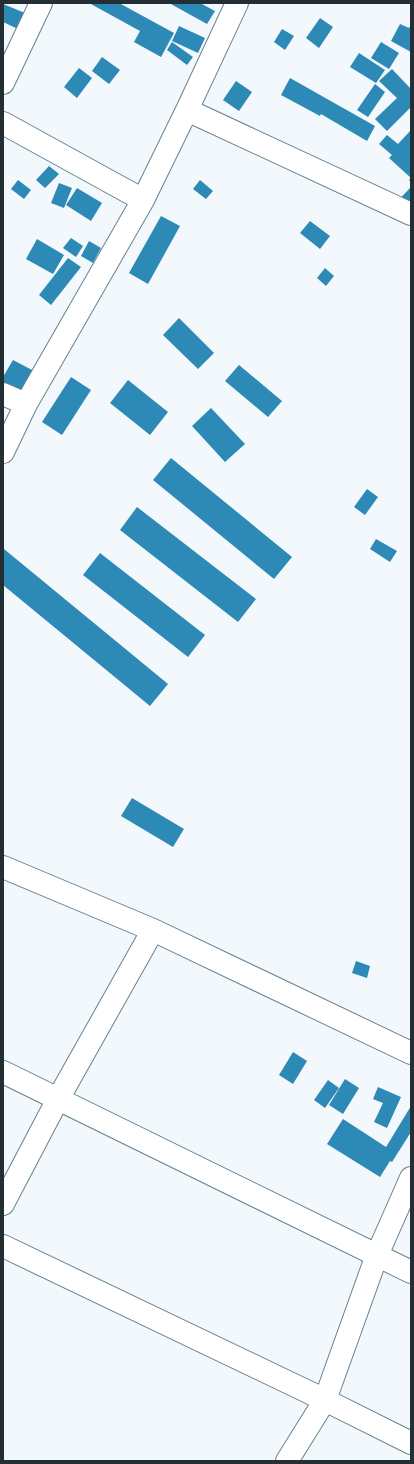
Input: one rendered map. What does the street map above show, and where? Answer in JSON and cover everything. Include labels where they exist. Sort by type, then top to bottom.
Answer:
[{"type":"street","points":[[3,83],[41,3]]},
{"type":"street","points":[[3,452],[26,404],[143,200],[237,3]]},
{"type":"street","points":[[187,110],[411,214]]},
{"type":"street","points":[[5,129],[143,200]]},
{"type":"street","points":[[3,394],[26,404]]},
{"type":"street","points":[[3,867],[153,930],[411,1053]]},
{"type":"street","points":[[3,1204],[58,1099],[153,930]]},
{"type":"street","points":[[3,1072],[411,1272]]},
{"type":"street","points":[[287,1461],[325,1400],[377,1255],[411,1178]]},
{"type":"street","points":[[3,1246],[325,1400],[411,1443]]},
{"type":"building","points":[[89,3],[119,3],[174,33],[161,57],[134,42],[140,31]]},
{"type":"building","points":[[169,3],[200,3],[215,11],[207,24]]},
{"type":"building","points":[[3,4],[25,13],[18,29],[3,22]]},
{"type":"building","points":[[320,18],[333,27],[319,48],[306,38]]},
{"type":"building","points":[[400,24],[409,28],[411,25],[411,52],[391,41]]},
{"type":"building","points":[[179,26],[205,38],[198,53],[172,41]]},
{"type":"building","points":[[282,29],[294,36],[285,50],[274,42]]},
{"type":"building","points":[[172,42],[193,57],[187,65],[167,50]]},
{"type":"building","points":[[381,42],[399,53],[389,69],[371,58]]},
{"type":"building","points":[[359,53],[385,70],[376,83],[350,67]]},
{"type":"building","points":[[102,57],[120,70],[109,84],[92,71]]},
{"type":"building","points":[[79,68],[92,78],[77,98],[64,87]]},
{"type":"building","points":[[392,69],[411,89],[411,107],[387,131],[375,119],[397,98],[379,81]]},
{"type":"building","points":[[290,78],[375,126],[367,141],[321,114],[320,116],[281,95]]},
{"type":"building","points":[[236,81],[252,92],[239,111],[223,100]]},
{"type":"building","points":[[375,84],[385,92],[368,117],[357,110]]},
{"type":"building","points":[[411,130],[411,178],[389,158],[392,155],[379,144],[387,135],[398,144]]},
{"type":"building","points":[[49,166],[59,174],[45,188],[36,180]]},
{"type":"building","points":[[18,180],[31,190],[24,199],[11,189]]},
{"type":"building","points":[[200,180],[213,191],[206,199],[193,189]]},
{"type":"building","points":[[59,183],[72,188],[64,208],[51,203]]},
{"type":"building","points":[[77,188],[102,203],[91,221],[66,205]]},
{"type":"building","points":[[410,188],[411,206],[393,206]]},
{"type":"building","points":[[161,216],[180,226],[148,284],[129,273]]},
{"type":"building","points":[[310,221],[330,236],[320,249],[300,233]]},
{"type":"building","points":[[71,238],[83,246],[76,257],[63,248]]},
{"type":"building","points":[[37,239],[64,255],[53,274],[26,259]]},
{"type":"building","points":[[89,241],[101,248],[93,263],[81,256]]},
{"type":"building","points":[[68,258],[81,267],[51,305],[39,295]]},
{"type":"building","points":[[325,268],[334,276],[326,286],[317,278]]},
{"type":"building","points":[[179,318],[214,353],[198,369],[163,335]]},
{"type":"building","points":[[13,360],[34,371],[20,396],[3,386],[3,377]]},
{"type":"building","points":[[239,365],[282,401],[268,417],[225,381]]},
{"type":"building","points":[[71,377],[91,390],[62,435],[42,422]]},
{"type":"building","points":[[128,380],[168,412],[150,435],[110,403]]},
{"type":"building","points":[[211,408],[245,444],[225,462],[192,426]]},
{"type":"building","points":[[171,458],[292,557],[274,579],[153,480]]},
{"type":"building","points":[[367,489],[378,497],[365,515],[354,507]]},
{"type":"building","points":[[137,507],[256,599],[238,622],[120,530]]},
{"type":"building","points":[[376,539],[397,551],[390,562],[370,549]]},
{"type":"building","points":[[4,549],[168,684],[150,706],[3,585]]},
{"type":"building","points":[[100,553],[205,635],[188,657],[83,575]]},
{"type":"building","points":[[132,798],[184,829],[173,847],[121,816]]},
{"type":"building","points":[[356,961],[370,966],[367,978],[352,973]]},
{"type":"building","points":[[293,1052],[307,1061],[293,1084],[279,1075]]},
{"type":"building","points":[[345,1079],[359,1088],[343,1114],[329,1105]]},
{"type":"building","points":[[328,1080],[339,1088],[325,1108],[314,1100]]},
{"type":"building","points":[[378,1087],[401,1097],[387,1128],[374,1122],[383,1103],[373,1099]]},
{"type":"building","points":[[411,1106],[411,1132],[392,1162],[390,1161],[380,1177],[327,1144],[343,1119],[386,1147]]}]
